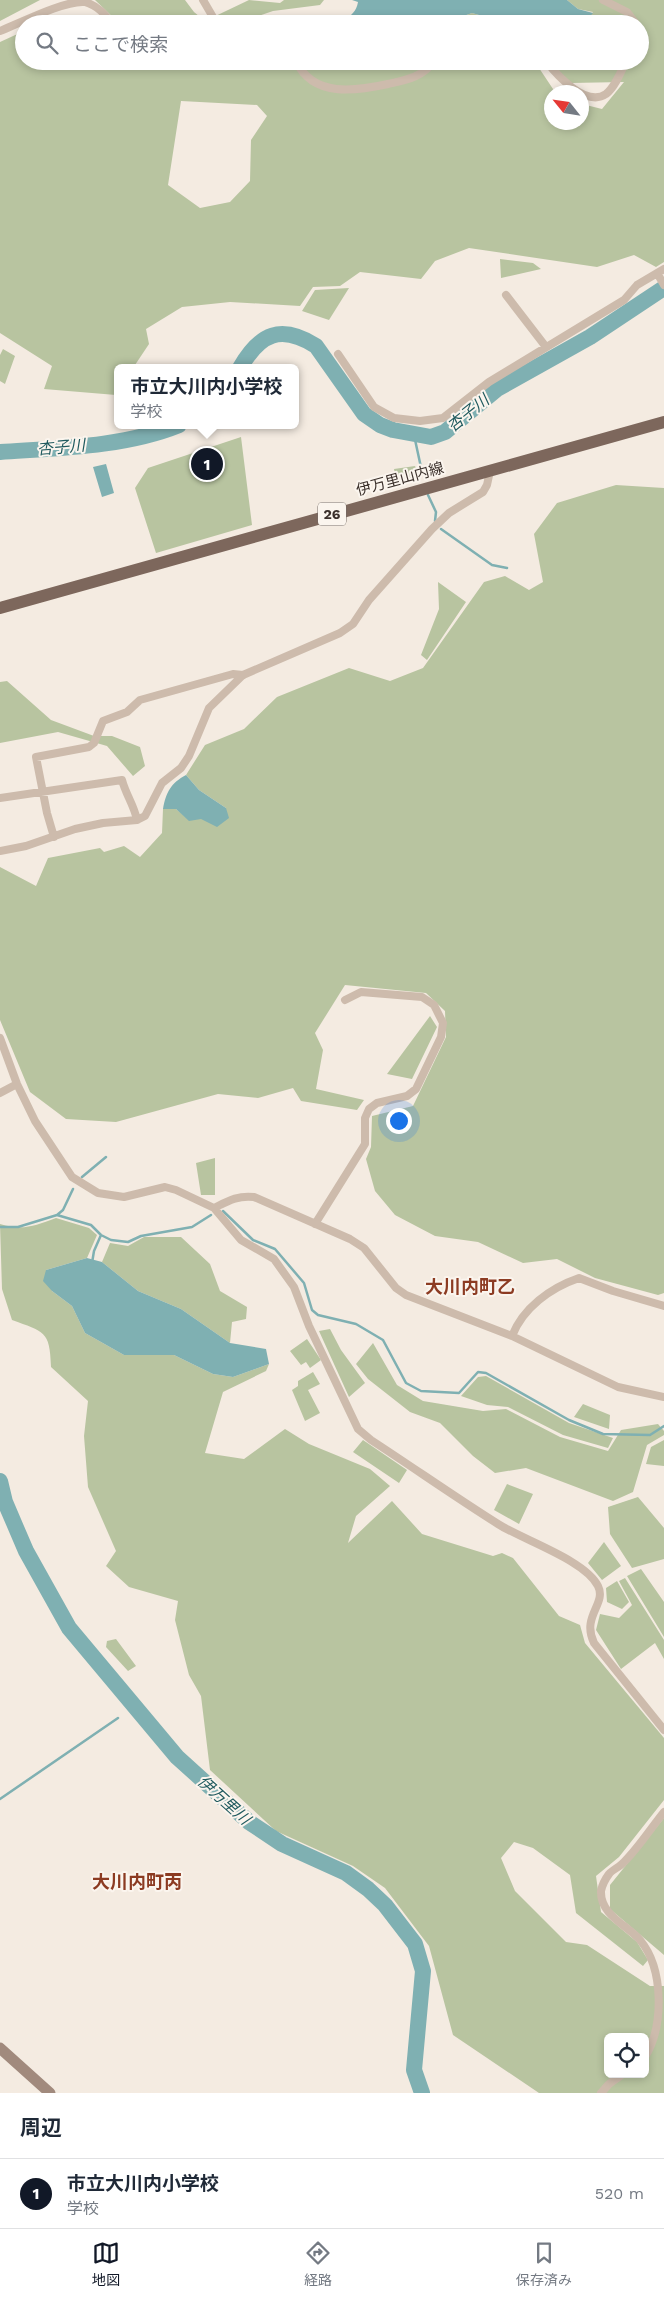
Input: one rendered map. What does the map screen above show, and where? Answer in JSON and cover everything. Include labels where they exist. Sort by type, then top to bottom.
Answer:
[{"type":"main road","name":"伊万里山内線","points":[[0,608],[664,422]]},
{"type":"main road","points":[[0,2048],[50,2093]]},
{"type":"street","points":[[203,0],[212,15]]},
{"type":"street","points":[[603,0],[629,15]]},
{"type":"street","points":[[38,15],[64,4],[83,2],[97,7],[104,15]]},
{"type":"street","points":[[0,31],[15,25]]},
{"type":"street","points":[[302,70],[306,76],[323,86],[343,91],[356,91],[408,79],[420,75],[425,70]]},
{"type":"street","points":[[554,70],[569,87],[597,98],[605,95],[612,88],[621,70]]},
{"type":"street","points":[[338,354],[374,407],[394,418],[420,421],[443,418],[489,382],[624,300],[637,285],[660,271],[664,285]]},
{"type":"street","points":[[506,295],[546,347]]},
{"type":"street","points":[[0,851],[54,837],[75,829],[103,823],[137,820],[145,816],[162,783],[180,768],[190,756],[209,708],[243,675],[340,633],[353,624],[369,600],[432,529],[449,513],[483,492],[487,485],[490,471]]},
{"type":"street","points":[[54,837],[36,757],[89,747],[94,743],[102,721],[127,712],[140,700],[234,674],[243,675]]},
{"type":"street","points":[[0,798],[122,780],[126,797],[134,805],[137,820]]},
{"type":"street","points":[[315,1224],[365,1144],[365,1118],[369,1109],[377,1103],[407,1096],[416,1089],[441,1037],[443,1023],[434,1006],[422,997],[361,992],[346,1000]]},
{"type":"street","points":[[0,1038],[17,1084],[35,1121],[72,1177],[80,1184],[98,1193],[124,1196],[165,1188],[176,1190],[214,1208],[241,1240],[274,1258],[294,1287],[309,1326],[358,1429],[371,1440],[500,1526],[555,1553],[586,1573],[598,1586],[599,1599],[588,1624],[589,1633],[594,1643],[664,1730]]},
{"type":"street","points":[[0,1093],[17,1084]]},
{"type":"street","points":[[214,1208],[235,1197],[248,1196],[315,1224],[350,1239],[364,1248],[396,1288],[406,1295],[512,1336],[618,1387],[664,1397]]},
{"type":"street","points":[[512,1336],[518,1320],[526,1310],[564,1283],[579,1278],[613,1292],[664,1306]]},
{"type":"street","points":[[649,2050],[658,2034],[661,1992],[656,1971],[648,1952],[640,1940],[610,1914],[603,1902],[601,1891],[610,1873],[624,1863],[664,1812]]},
{"type":"street","points":[[602,2093],[609,2084],[617,2078]]},
{"type":"green space","points":[[0,0],[40,0],[0,21]]},
{"type":"green space","points":[[95,0],[185,0],[198,15],[111,15]]},
{"type":"green space","points":[[249,0],[280,3],[284,0],[324,0],[320,5],[273,11],[261,15],[218,15]]},
{"type":"green space","points":[[567,0],[664,0],[664,262],[656,267],[634,255],[597,267],[469,248],[435,261],[421,279],[360,272],[340,286],[313,287],[300,306],[230,302],[182,307],[146,329],[149,344],[136,364],[114,364],[114,395],[44,389],[52,366],[0,333],[0,42],[15,35],[15,70],[540,70],[550,85],[544,85],[544,130],[589,130],[589,106],[602,109],[624,82],[570,83],[558,70],[649,70],[649,15],[591,15],[593,12],[578,9]],"holes":[[[181,101],[257,105],[267,116],[251,140],[250,181],[230,202],[200,208],[168,185]]]},
{"type":"green space","points":[[500,259],[533,263],[541,269],[501,278]]},
{"type":"green space","points":[[349,288],[329,320],[302,311],[315,290]]},
{"type":"green space","points":[[3,349],[15,356],[5,384],[0,381],[0,355]]},
{"type":"green space","points":[[241,437],[252,525],[156,553],[135,488],[148,468]]},
{"type":"green space","points":[[415,466],[419,475],[397,483],[394,469]]},
{"type":"green space","points":[[616,485],[664,488],[664,1293],[658,1295],[595,1278],[557,1259],[523,1263],[478,1242],[435,1236],[395,1215],[375,1191],[366,1159],[371,1147],[372,1116],[413,1106],[446,1037],[445,1011],[426,993],[345,985],[315,1033],[323,1050],[316,1089],[364,1100],[357,1110],[301,1101],[293,1088],[258,1098],[218,1094],[116,1122],[66,1119],[30,1092],[0,1020],[0,867],[36,886],[48,858],[100,848],[104,852],[124,846],[140,857],[162,833],[163,809],[176,809],[189,820],[226,808],[199,790],[186,775],[205,745],[244,729],[277,697],[349,668],[390,681],[423,668],[484,582],[505,576],[529,590],[543,582],[534,534],[557,503]]},
{"type":"green space","points":[[438,582],[466,602],[427,660],[421,655],[439,609]]},
{"type":"green space","points":[[7,681],[51,720],[94,736],[112,736],[140,747],[145,766],[133,776],[107,746],[58,732],[0,743],[0,682]]},
{"type":"green space","points":[[430,1016],[437,1027],[412,1079],[387,1074]]},
{"type":"green space","points":[[215,1158],[215,1195],[201,1195],[196,1163]]},
{"type":"green space","points":[[56,1218],[89,1228],[97,1235],[87,1258],[46,1270],[52,1291],[72,1306],[85,1333],[124,1355],[174,1355],[213,1374],[233,1377],[269,1364],[266,1371],[223,1392],[205,1453],[244,1459],[285,1429],[309,1444],[370,1469],[390,1486],[356,1516],[348,1543],[392,1501],[422,1534],[493,1556],[502,1553],[513,1558],[559,1616],[580,1625],[585,1643],[664,1738],[664,1800],[619,1857],[596,1876],[601,1912],[637,1942],[648,1960],[643,1966],[576,1913],[570,1875],[533,1848],[514,1842],[501,1858],[515,1891],[566,1942],[587,1945],[650,1986],[664,1986],[664,2093],[539,2093],[453,2035],[429,1946],[385,1888],[353,1866],[276,1831],[210,1770],[201,1696],[189,1675],[175,1620],[178,1601],[129,1587],[106,1566],[116,1551],[88,1487],[84,1436],[88,1401],[51,1367],[49,1346],[43,1334],[38,1330],[12,1320],[2,1289],[0,1224],[15,1227],[35,1225]]},
{"type":"green space","points":[[144,1237],[181,1237],[210,1264],[220,1291],[247,1307],[246,1319],[232,1322],[230,1343],[181,1309],[138,1291],[102,1262],[110,1243],[128,1246]]},
{"type":"green space","points":[[330,1329],[341,1350],[365,1383],[349,1397],[319,1331]]},
{"type":"green space","points":[[307,1339],[321,1360],[310,1368],[306,1362],[301,1365],[290,1351]]},
{"type":"green space","points":[[373,1343],[397,1385],[423,1401],[483,1411],[506,1409],[560,1437],[608,1451],[621,1430],[658,1424],[664,1431],[664,1435],[647,1445],[633,1492],[613,1501],[526,1468],[495,1473],[473,1456],[440,1423],[410,1412],[368,1379],[356,1364]]},
{"type":"green space","points":[[313,1372],[320,1384],[308,1390],[320,1413],[305,1421],[292,1390],[298,1386],[298,1381]]},
{"type":"green space","points":[[486,1376],[569,1423],[613,1438],[608,1448],[563,1435],[508,1407],[487,1405],[461,1396],[478,1377]]},
{"type":"green space","points":[[583,1404],[610,1415],[609,1429],[574,1417]]},
{"type":"green space","points":[[363,1440],[407,1470],[399,1483],[353,1452]]},
{"type":"green space","points":[[664,1440],[664,1466],[646,1464],[651,1447]]},
{"type":"green space","points":[[507,1484],[533,1494],[519,1524],[494,1510]]},
{"type":"green space","points":[[638,1497],[664,1528],[664,1559],[632,1568],[610,1534],[608,1507]]},
{"type":"green space","points":[[604,1542],[621,1566],[602,1580],[588,1563]]},
{"type":"green space","points":[[641,1569],[664,1602],[664,1637],[627,1576]]},
{"type":"green space","points":[[625,1578],[664,1640],[664,1659],[655,1643],[621,1669],[596,1630],[600,1614],[619,1618],[632,1605],[619,1581]]},
{"type":"green space","points":[[617,1581],[629,1602],[622,1609],[607,1602],[606,1588]]},
{"type":"green space","points":[[116,1639],[136,1666],[128,1671],[106,1647],[107,1641]]},
{"type":"green space","points":[[664,1818],[664,1955],[610,1909],[610,1885]]},
{"type":"water","points":[[352,0],[567,0],[578,9],[593,13],[591,15],[479,15],[472,13],[466,15],[351,15],[358,2]]},
{"type":"water","points":[[106,464],[114,493],[102,497],[93,467]]},
{"type":"water","points":[[186,775],[199,790],[226,808],[229,818],[217,827],[201,819],[189,821],[176,809],[163,809],[170,789]]},
{"type":"water","points":[[87,1258],[102,1262],[138,1291],[181,1309],[230,1343],[266,1349],[269,1364],[233,1377],[213,1374],[174,1355],[124,1355],[85,1333],[72,1306],[52,1291],[43,1281],[46,1270]]},
{"type":"waterway","name":"杏子川","points":[[243,364],[255,347],[272,336],[282,334],[304,339],[316,346],[364,414],[380,425],[393,430],[431,437],[445,432],[497,389],[590,337],[664,288]]},
{"type":"waterway","name":"杏子川","points":[[0,452],[67,448],[114,442],[167,429]]},
{"type":"waterway","points":[[414,435],[422,472]]},
{"type":"waterway","points":[[428,495],[436,512],[435,521]]},
{"type":"waterway","points":[[441,529],[492,565],[507,568]]},
{"type":"waterway","points":[[82,1177],[106,1157]]},
{"type":"waterway","points":[[57,1215],[63,1210],[73,1189]]},
{"type":"waterway","points":[[223,1211],[253,1240],[275,1249],[304,1283],[312,1310],[318,1315],[356,1324],[383,1340],[406,1383],[421,1391],[459,1393],[478,1372],[486,1373],[569,1420],[603,1434],[650,1435],[664,1426]]},
{"type":"waterway","points":[[0,1227],[18,1227],[57,1215],[91,1225],[101,1235],[111,1240],[128,1242],[141,1236],[192,1227],[211,1215]]},
{"type":"waterway","points":[[92,1263],[94,1251],[101,1235]]},
{"type":"waterway","name":"伊万里川","points":[[0,1481],[5,1502],[26,1551],[69,1628],[177,1757],[249,1822],[282,1844],[346,1873],[368,1889],[385,1905],[415,1944],[423,1971],[414,2070],[422,2093]]},
{"type":"waterway","points":[[0,1799],[118,1718]]},
{"type":"place","name":"市立大川内小学校","points":[[207,464]]},
{"type":"district","name":"大川内町乙","points":[[470,1286]]},
{"type":"district","name":"大川内町丙","points":[[137,1881]]}]
